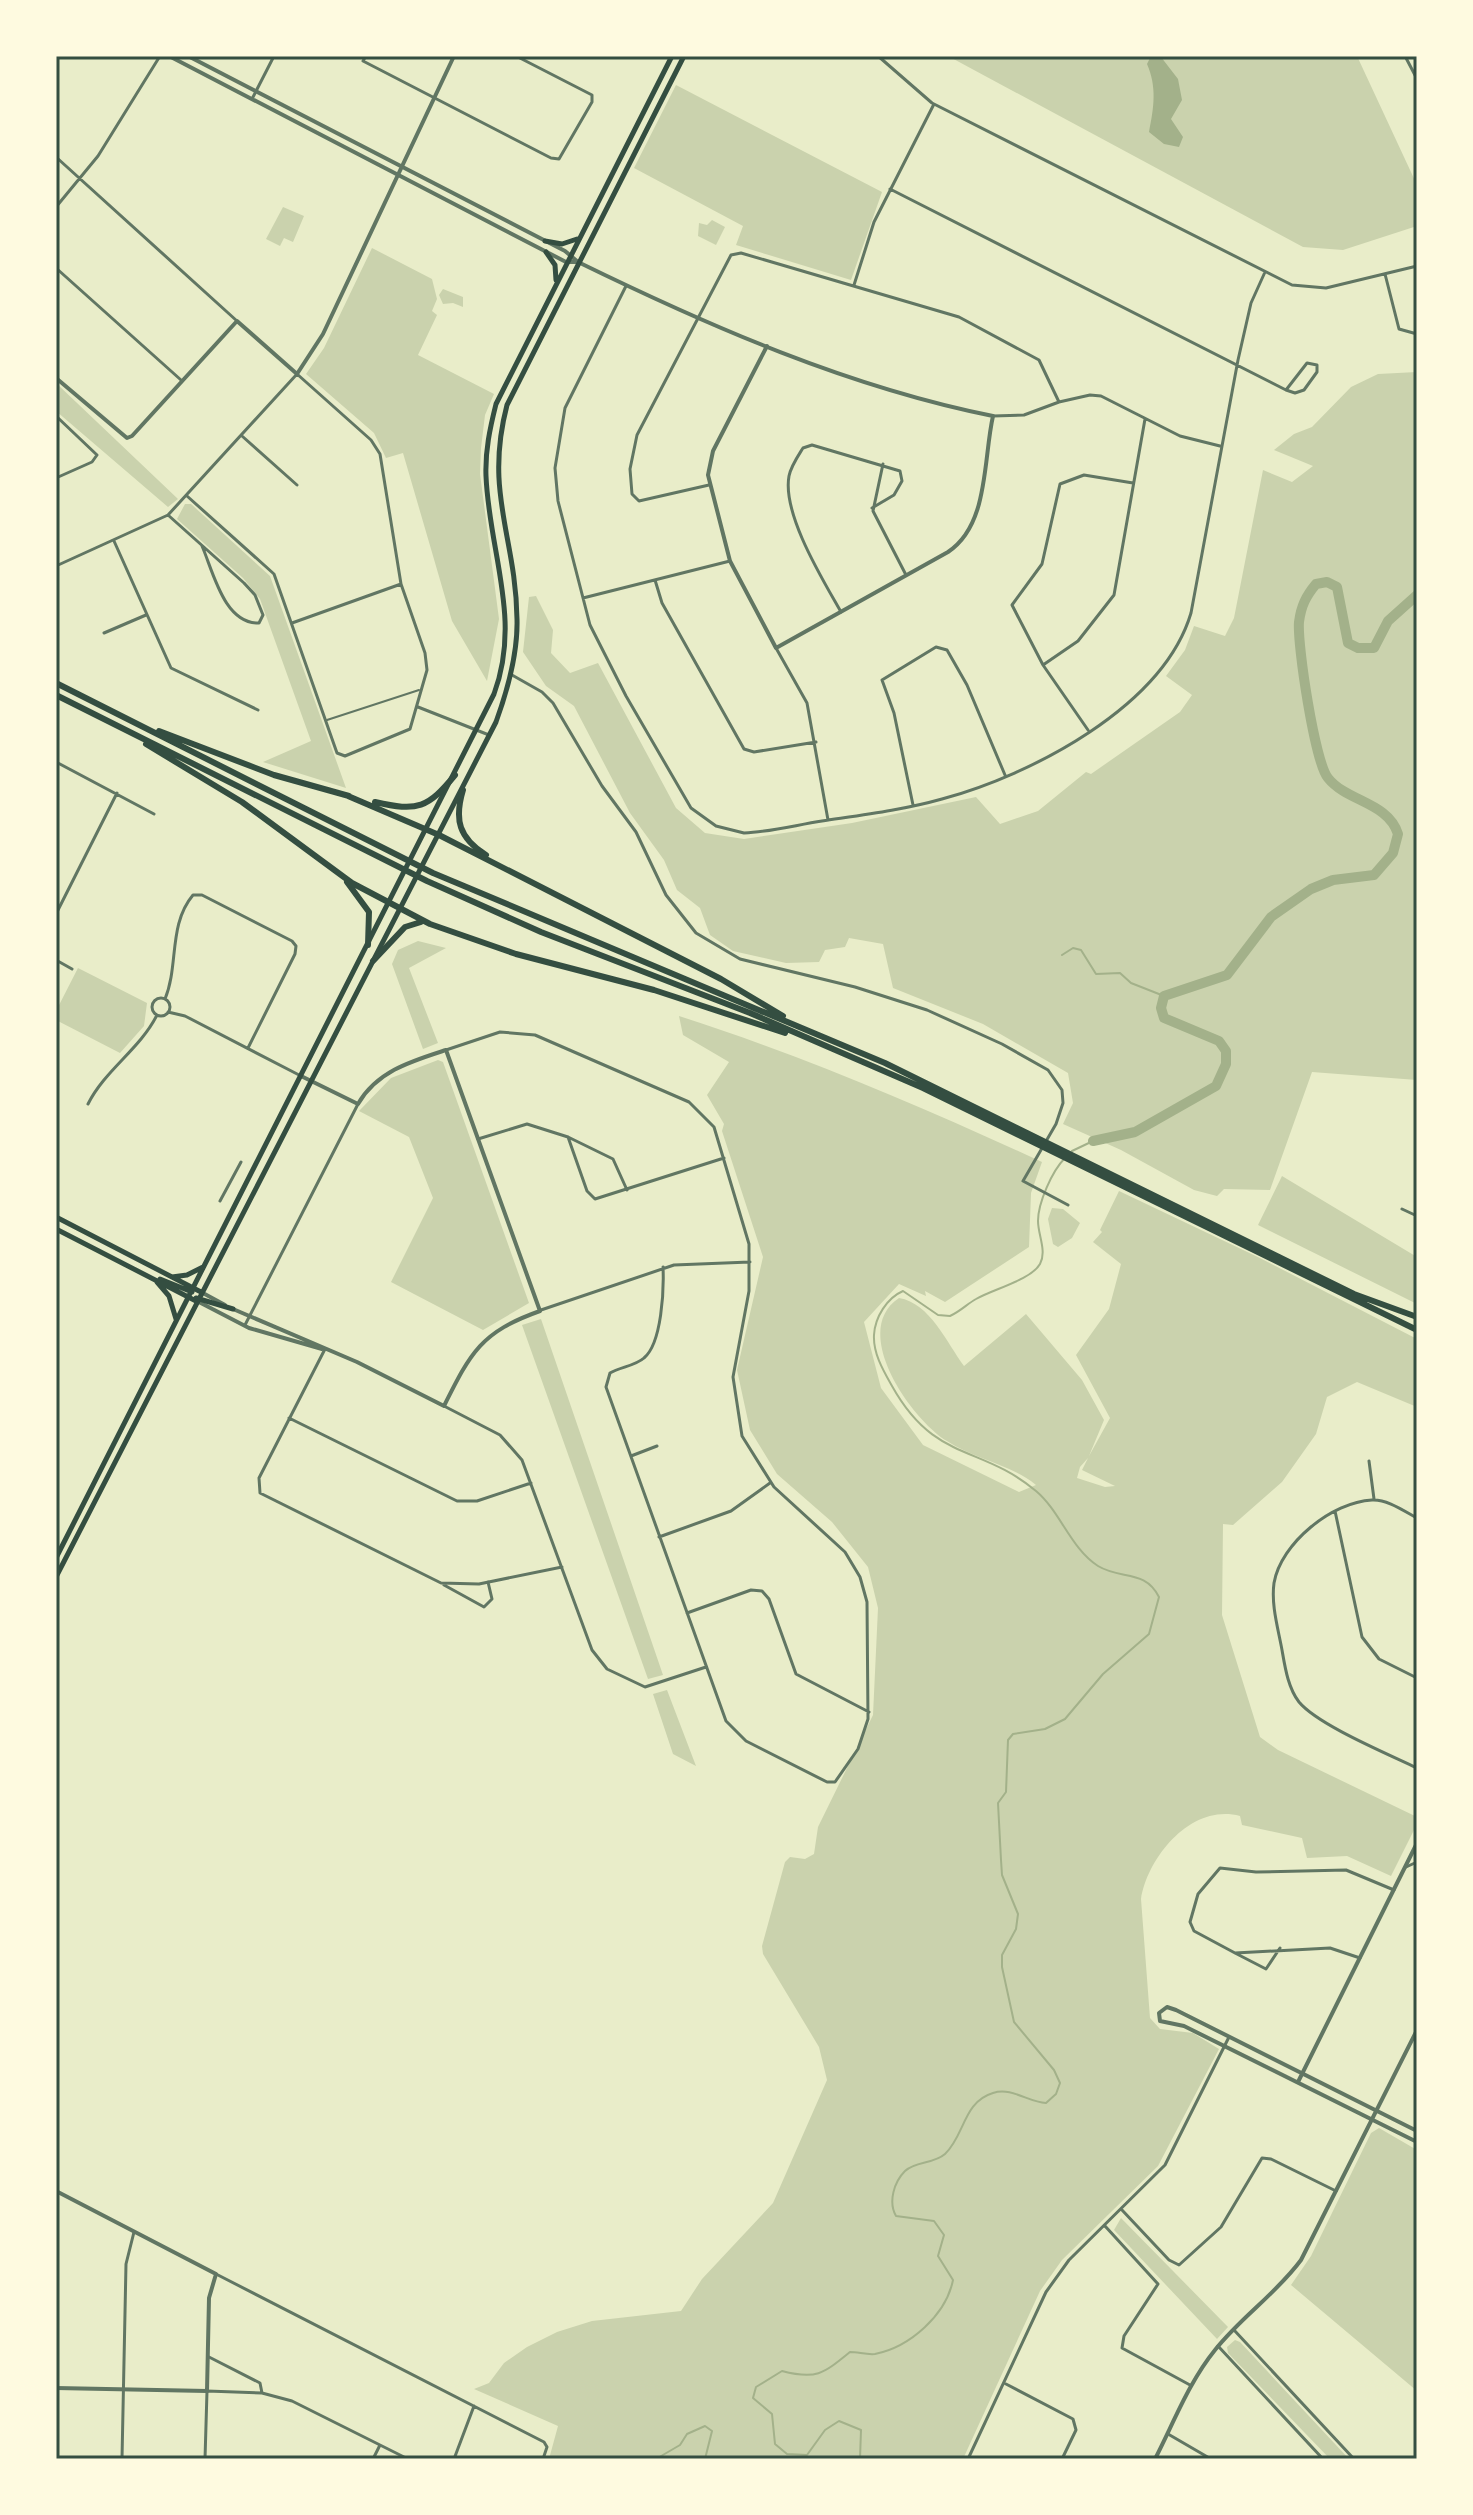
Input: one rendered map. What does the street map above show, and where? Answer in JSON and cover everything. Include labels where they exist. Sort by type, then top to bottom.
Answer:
[{"type":"highway","points":[[56,683],[433,873],[885,1063],[1417,1330]]},
{"type":"highway","points":[[56,695],[473,902],[750,1013],[1016,1130]]},
{"type":"highway","points":[[126,719],[274,775],[348,796],[412,808],[426,805],[455,775]]},
{"type":"highway","points":[[123,729],[242,802],[339,874],[430,924],[516,954],[654,990],[807,1040]]},
{"type":"highway","points":[[463,790],[457,815],[465,838],[520,876]]},
{"type":"highway","points":[[348,796],[439,835],[520,876],[721,979],[816,1035]]},
{"type":"highway","points":[[339,874],[367,907],[371,923],[368,945]]},
{"type":"highway","points":[[373,961],[408,925],[430,924]]},
{"type":"highway","points":[[1184,1214],[1354,1294],[1417,1317]]},
{"type":"main road","points":[[56,1558],[478,730],[502,671],[507,618],[486,477],[488,442],[496,404],[672,56]]},
{"type":"main road","points":[[56,1577],[490,736],[511,674],[517,618],[496,476],[499,434],[513,387],[684,56]]},
{"type":"main road","points":[[545,241],[562,244],[578,239]]},
{"type":"main road","points":[[546,252],[555,265],[556,281]]},
{"type":"main road","points":[[56,1217],[171,1277],[198,1297],[233,1309]]},
{"type":"main road","points":[[56,1229],[153,1279],[191,1292]]},
{"type":"main road","points":[[171,1277],[189,1275],[204,1267]]},
{"type":"main road","points":[[132,1268],[191,1292]]},
{"type":"main road","points":[[153,1279],[169,1296],[176,1321]]},
{"type":"street","points":[[56,207],[80,179],[160,56]]},
{"type":"street","points":[[169,56],[546,252],[566,262],[578,262]]},
{"type":"street","points":[[188,56],[571,254],[578,262],[696,318],[767,346],[867,381],[993,416],[1019,416],[1059,402],[1090,395],[1101,396],[1180,436],[1220,446]]},
{"type":"street","points":[[252,101],[274,56]]},
{"type":"street","points":[[56,566],[168,515],[297,374],[319,342],[454,56]]},
{"type":"street","points":[[364,58],[434,98],[559,159],[592,102],[592,95],[516,56]]},
{"type":"street","points":[[878,56],[934,104],[1297,287],[1314,289],[1417,266]]},
{"type":"street","points":[[1405,56],[1417,79]]},
{"type":"street","points":[[854,285],[869,235],[934,104]]},
{"type":"street","points":[[56,157],[371,440],[380,454],[401,584],[425,653],[427,670],[410,729],[345,756],[337,753],[274,574],[187,496]]},
{"type":"street","points":[[890,189],[1286,390],[1295,393],[1304,390],[1317,372],[1317,365],[1307,363],[1286,390]]},
{"type":"street","points":[[709,485],[639,501],[633,496],[630,477],[634,442],[731,255],[741,253],[950,313],[1030,353],[1043,364],[1059,402]]},
{"type":"street","points":[[56,268],[182,381]]},
{"type":"street","points":[[626,286],[567,403],[555,468],[558,501],[595,637],[626,696],[686,802],[711,824],[744,833],[913,806],[970,790],[1005,775],[1088,730],[1141,693],[1178,646],[1193,602],[1237,366],[1252,299],[1265,272]]},
{"type":"street","points":[[1385,274],[1399,329],[1417,334]]},
{"type":"street","points":[[56,378],[127,438],[237,321]]},
{"type":"street","points":[[767,346],[711,456],[709,485],[730,561],[807,703],[828,820]]},
{"type":"street","points":[[56,416],[97,455],[89,463],[56,478]]},
{"type":"street","points":[[776,648],[959,544],[974,519],[993,416]]},
{"type":"street","points":[[1043,665],[1078,641],[1111,600],[1145,419]]},
{"type":"street","points":[[242,436],[297,485]]},
{"type":"street","points":[[841,612],[806,549],[789,489],[790,471],[805,446],[883,464],[900,471],[902,481],[897,492],[872,508]]},
{"type":"street","points":[[883,464],[872,508],[906,576]]},
{"type":"street","points":[[1088,730],[1043,665],[1012,611],[1012,602],[1042,564],[1060,484],[1084,475],[1133,483]]},
{"type":"street","points":[[168,515],[202,546],[255,595],[263,615],[259,623],[240,617],[228,604],[202,546]]},
{"type":"street","points":[[113,540],[173,670],[258,710]]},
{"type":"street","points":[[583,598],[730,561]]},
{"type":"street","points":[[655,580],[662,603],[747,751],[816,742]]},
{"type":"street","points":[[292,623],[401,584]]},
{"type":"street","points":[[104,633],[146,615]]},
{"type":"street","points":[[913,806],[894,713],[882,680],[911,660],[942,646],[964,679],[1005,775]]},
{"type":"street","points":[[502,671],[542,692],[553,703],[602,786],[636,832],[675,908],[709,942],[740,959],[855,987],[927,1010],[1002,1044],[1048,1070],[1062,1090],[1063,1103],[1056,1124],[1023,1178],[1029,1186],[1068,1205]]},
{"type":"street","points":[[418,707],[490,736]]},
{"type":"street","points":[[56,762],[154,814]]},
{"type":"street","points":[[56,914],[117,793]]},
{"type":"street","points":[[168,1012],[165,999],[175,964],[176,930],[189,899],[196,894],[296,946],[248,1048]]},
{"type":"street","points":[[56,960],[72,969]]},
{"type":"street","points":[[157,1015],[153,1003],[165,999]]},
{"type":"street","points":[[88,1104],[103,1078],[139,1041],[157,1015],[168,1012],[185,1016],[358,1104]]},
{"type":"street","points":[[244,1326],[358,1104],[371,1087],[391,1071],[500,1032],[522,1032],[697,1107],[714,1127],[746,1229],[750,1262],[747,1306],[734,1368],[734,1397],[742,1436],[770,1483],[840,1546],[860,1577],[868,1615],[869,1712],[858,1749],[835,1782],[827,1782],[746,1741],[729,1726],[605,1380],[612,1372],[639,1361],[649,1353],[663,1304],[663,1267]]},
{"type":"street","points":[[446,1050],[540,1311]]},
{"type":"street","points":[[478,1139],[527,1124],[568,1137],[613,1159],[627,1190]]},
{"type":"street","points":[[568,1137],[589,1195],[600,1199],[724,1158]]},
{"type":"street","points":[[220,1201],[241,1162]]},
{"type":"street","points":[[1402,1209],[1417,1216]]},
{"type":"street","points":[[444,1406],[479,1343],[503,1325],[663,1267],[750,1262]]},
{"type":"street","points":[[198,1297],[244,1326],[325,1349]]},
{"type":"street","points":[[233,1309],[444,1406],[493,1431],[512,1447],[532,1482],[592,1650],[601,1663],[645,1687],[706,1667]]},
{"type":"street","points":[[325,1349],[257,1489],[294,1512],[484,1607],[492,1599],[488,1582]]},
{"type":"street","points":[[289,1418],[457,1501],[477,1501],[532,1482]]},
{"type":"street","points":[[631,1456],[657,1446]]},
{"type":"street","points":[[1369,1461],[1374,1499]]},
{"type":"street","points":[[659,1537],[731,1511],[770,1483]]},
{"type":"street","points":[[1417,1518],[1374,1499],[1344,1505],[1300,1538],[1283,1560],[1275,1581],[1274,1604],[1293,1692],[1306,1709],[1417,1768]]},
{"type":"street","points":[[1335,1511],[1362,1637],[1379,1659],[1417,1678]]},
{"type":"street","points":[[441,1583],[488,1582],[562,1567]]},
{"type":"street","points":[[687,1613],[751,1590],[762,1591],[769,1599],[796,1674],[869,1712]]},
{"type":"street","points":[[1298,2082],[1417,1843]]},
{"type":"street","points":[[1405,1867],[1417,1862]]},
{"type":"street","points":[[1280,1948],[1266,1969],[1194,1931],[1190,1922],[1198,1894],[1220,1868],[1256,1872],[1346,1870],[1394,1890]]},
{"type":"street","points":[[1235,1953],[1280,1948],[1334,1948],[1360,1958]]},
{"type":"street","points":[[1417,2131],[1170,2008],[1159,2013],[1160,2021],[1184,2026],[1225,2045],[1417,2142]]},
{"type":"street","points":[[1155,2459],[1192,2386],[1218,2346],[1295,2268],[1417,2030]]},
{"type":"street","points":[[968,2459],[1050,2286],[1069,2260],[1165,2165],[1229,2037]]},
{"type":"street","points":[[1122,2210],[1177,2265],[1186,2262],[1221,2227],[1262,2158],[1271,2159],[1336,2191]]},
{"type":"street","points":[[56,2191],[547,2445],[543,2459]]},
{"type":"street","points":[[1105,2226],[1158,2284],[1122,2338],[1122,2348],[1192,2386]]},
{"type":"street","points":[[122,2459],[126,2264],[134,2232]]},
{"type":"street","points":[[205,2459],[209,2298],[216,2274]]},
{"type":"street","points":[[1234,2330],[1354,2459]]},
{"type":"street","points":[[1218,2346],[1323,2459]]},
{"type":"street","points":[[207,2356],[260,2383],[262,2393]]},
{"type":"street","points":[[1006,2384],[1068,2416],[1076,2424],[1075,2434],[1062,2459]]},
{"type":"street","points":[[56,2388],[262,2393],[305,2406],[408,2459]]},
{"type":"street","points":[[454,2459],[474,2406]]},
{"type":"street","points":[[1168,2434],[1211,2459]]},
{"type":"street","points":[[373,2459],[380,2445]]},
{"type":"lane","points":[[326,721],[415,689],[422,691]]},
{"type":"shaded area","points":[[948,56],[1357,56],[1417,185],[1417,226],[1343,250],[1303,247]]},
{"type":"shaded area","points":[[1151,56],[1161,57],[1178,79],[1182,100],[1171,119],[1183,137],[1179,147],[1164,144],[1149,132],[1154,97],[1147,64]]},
{"type":"shaded area","points":[[676,85],[882,192],[851,280],[736,245],[743,226],[634,168]]},
{"type":"shaded area","points":[[283,207],[304,216],[293,242],[284,238],[280,246],[266,239]]},
{"type":"shaded area","points":[[712,220],[725,227],[716,245],[698,236],[699,223],[707,225]]},
{"type":"shaded area","points":[[372,248],[432,279],[437,299],[432,311],[437,315],[418,355],[494,394],[485,415],[480,474],[499,619],[487,681],[452,621],[403,453],[386,458],[374,433],[306,374],[324,348]]},
{"type":"shaded area","points":[[443,289],[463,297],[463,307],[453,303],[443,304],[439,295]]},
{"type":"shaded area","points":[[1417,372],[1417,1080],[1312,1072],[1270,1190],[1224,1189],[1217,1196],[1194,1190],[1121,1150],[1063,1124],[1073,1103],[1068,1073],[983,1024],[893,988],[883,944],[849,938],[845,947],[825,950],[819,962],[786,963],[733,951],[710,935],[700,908],[677,890],[664,860],[630,813],[574,706],[546,686],[523,652],[529,597],[536,596],[553,630],[551,653],[570,673],[598,663],[676,808],[705,833],[744,839],[852,823],[976,797],[1000,824],[1038,811],[1086,772],[1091,774],[1180,712],[1192,695],[1166,676],[1185,650],[1194,626],[1225,636],[1234,618],[1263,470],[1292,482],[1313,466],[1274,450],[1294,434],[1312,427],[1351,387],[1378,374]]},
{"type":"shaded area","points":[[56,383],[178,499],[168,507],[56,411]]},
{"type":"shaded area","points":[[185,504],[191,504],[270,576],[346,788],[263,762],[311,741],[260,599],[243,578],[177,519]]},
{"type":"shaded area","points":[[418,941],[446,948],[409,968],[438,1043],[423,1049],[392,964],[398,950]]},
{"type":"shaded area","points":[[78,968],[147,1003],[144,1026],[120,1053],[56,1020],[56,1011]]},
{"type":"shaded area","points":[[679,1016],[863,1083],[1042,1162],[1031,1193],[1029,1247],[945,1302],[925,1291],[926,1296],[899,1284],[864,1322],[881,1388],[923,1445],[1019,1492],[1036,1485],[947,1441],[917,1414],[891,1374],[883,1352],[880,1331],[885,1313],[899,1298],[910,1301],[937,1325],[964,1366],[1026,1314],[1082,1380],[1104,1420],[1089,1456],[1110,1418],[1076,1355],[1109,1309],[1121,1264],[1093,1242],[1102,1232],[1100,1230],[1119,1191],[1260,1258],[1417,1339],[1417,1407],[1357,1382],[1327,1397],[1316,1434],[1282,1482],[1233,1525],[1223,1524],[1222,1615],[1260,1737],[1278,1750],[1417,1817],[1417,1824],[1391,1876],[1347,1856],[1307,1858],[1302,1838],[1242,1825],[1240,1816],[1222,1814],[1205,1817],[1175,1836],[1163,1850],[1145,1883],[1141,1899],[1150,2018],[1160,2029],[1193,2033],[1219,2049],[1158,2166],[1062,2260],[1040,2291],[963,2459],[549,2459],[558,2426],[474,2389],[489,2383],[504,2363],[527,2347],[557,2332],[592,2321],[681,2311],[702,2279],[773,2203],[827,2080],[819,2047],[763,1954],[762,1946],[785,1862],[790,1857],[805,1859],[814,1854],[818,1827],[873,1715],[878,1608],[868,1567],[832,1522],[777,1474],[750,1430],[737,1370],[763,1257],[722,1131],[724,1124],[707,1095],[729,1062],[683,1035]],"holes":[[[1088,1458],[1082,1470],[1115,1486],[1105,1487],[1077,1478],[1080,1467]]]},
{"type":"shaded area","points":[[438,1060],[443,1062],[529,1303],[483,1330],[391,1282],[433,1198],[409,1137],[359,1111],[391,1078]]},
{"type":"shaded area","points":[[1282,1176],[1417,1257],[1417,1304],[1258,1225]]},
{"type":"shaded area","points":[[1052,1208],[1063,1209],[1080,1223],[1072,1238],[1058,1247],[1053,1244],[1048,1219]]},
{"type":"shaded area","points":[[541,1319],[663,1675],[648,1679],[522,1325]]},
{"type":"shaded area","points":[[667,1690],[696,1766],[673,1754],[653,1694]]},
{"type":"shaded area","points":[[1379,2128],[1417,2150],[1417,2391],[1291,2285],[1311,2256],[1371,2133]]},
{"type":"shaded area","points":[[1121,2218],[1228,2327],[1217,2339],[1114,2230]]},
{"type":"shaded area","points":[[1235,2340],[1349,2459],[1330,2459],[1228,2353],[1227,2347]]},
{"type":"waterway","points":[[1093,1141],[1135,1132],[1216,1086],[1226,1064],[1226,1051],[1219,1041],[1164,1018],[1161,1008],[1164,996],[1227,975],[1271,917],[1311,889],[1333,880],[1374,875],[1393,853],[1398,834],[1393,823],[1386,815],[1336,786],[1323,768],[1308,703],[1299,622],[1309,593],[1316,584],[1327,582],[1337,587],[1348,643],[1358,648],[1374,648],[1388,621],[1417,595]]},
{"type":"waterway","points":[[1062,955],[1073,948],[1081,950],[1096,974],[1120,973],[1131,983],[1164,996]]},
{"type":"waterway","points":[[1072,1151],[1093,1141]]},
{"type":"waterway","points":[[860,2459],[861,2430],[839,2421],[825,2430],[807,2455],[787,2454],[775,2444],[772,2414],[753,2398],[756,2387],[782,2371],[811,2375],[833,2366],[850,2352],[872,2354],[888,2350],[924,2328],[943,2305],[953,2280],[938,2256],[944,2235],[934,2221],[896,2216],[892,2199],[898,2181],[909,2168],[945,2154],[970,2111],[983,2097],[1007,2092],[1046,2103],[1056,2094],[1060,2083],[1054,2070],[1014,2022],[1002,1967],[1002,1955],[1016,1929],[1018,1914],[1002,1875],[1001,1860],[998,1803],[1006,1792],[1008,1740],[1013,1734],[1045,1729],[1065,1719],[1103,1674],[1149,1634],[1159,1597],[1147,1582],[1107,1570],[1089,1559],[1036,1491],[1015,1476],[942,1441],[925,1428],[908,1411],[882,1368],[875,1348],[875,1328],[887,1303],[903,1291],[938,1315],[950,1316],[976,1299],[1035,1270],[1043,1254],[1038,1221],[1040,1205],[1051,1179],[1065,1158]]},
{"type":"waterway","points":[[656,2459],[680,2445],[687,2434],[705,2426],[712,2431],[705,2459]]}]
